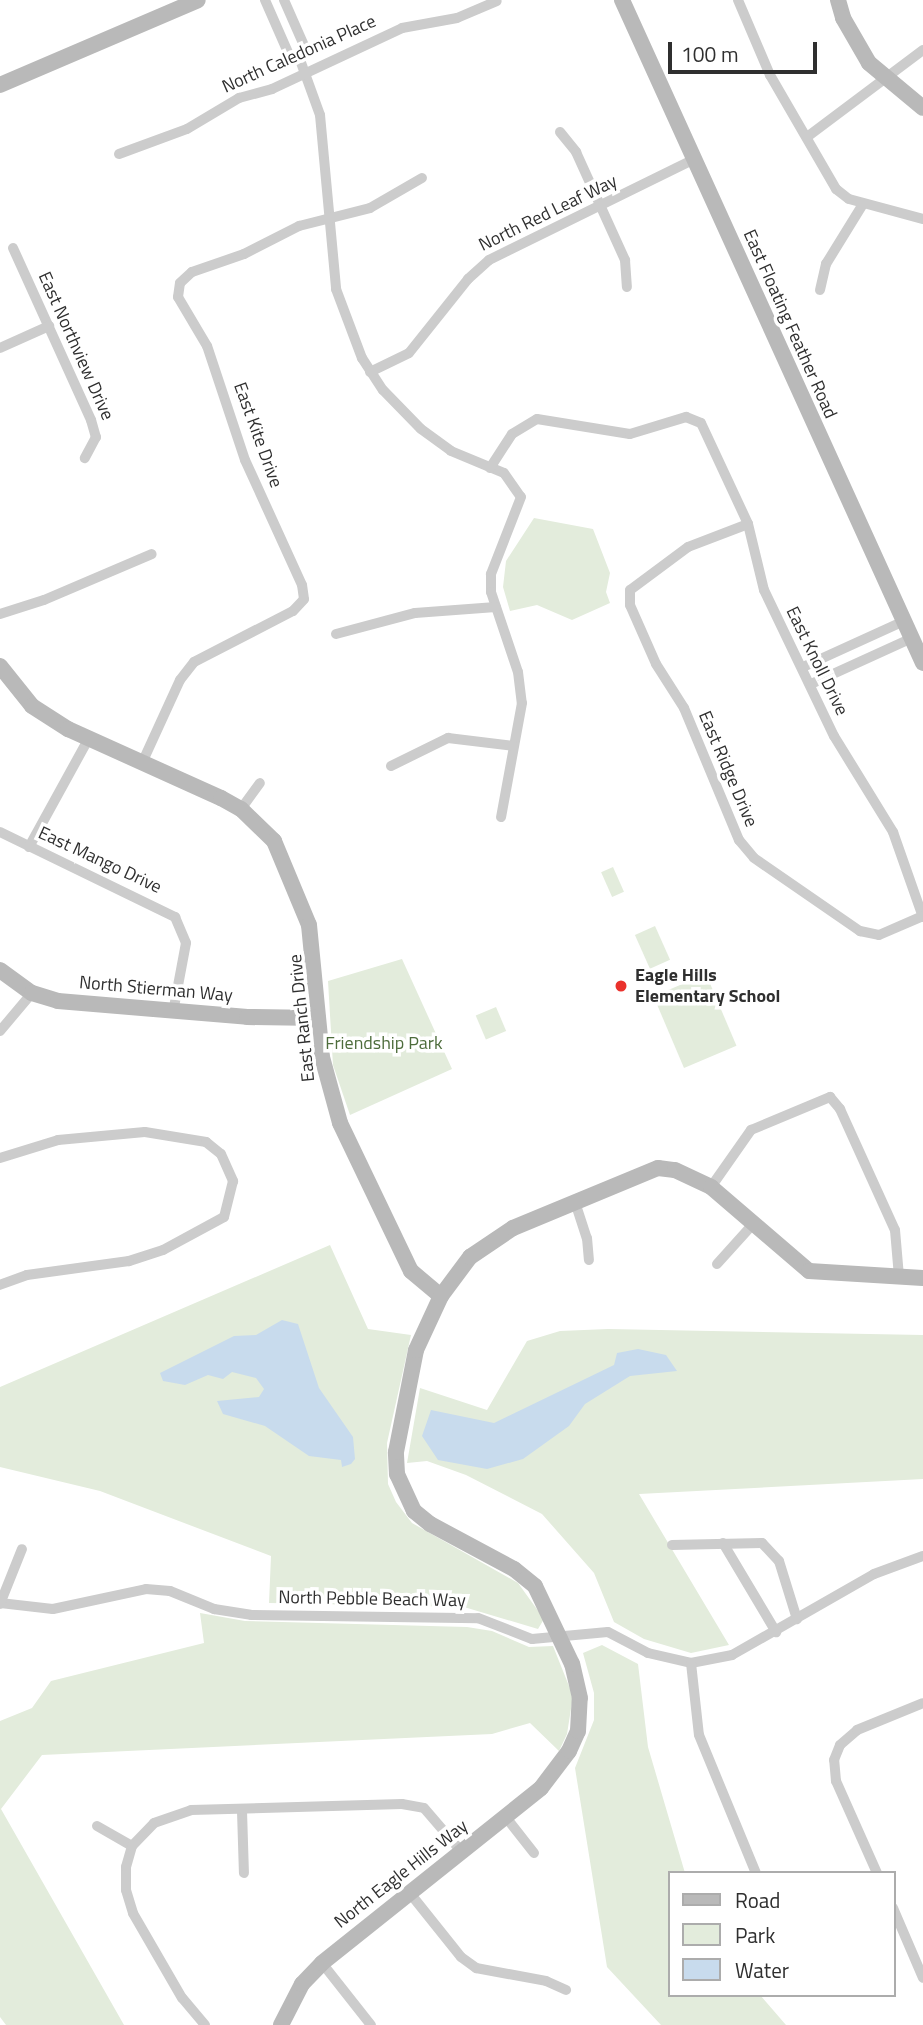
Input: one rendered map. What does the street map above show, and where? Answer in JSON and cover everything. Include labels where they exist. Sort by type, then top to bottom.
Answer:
[{"type":"street","points":[[0,85],[198,0]]},
{"type":"street","points":[[265,0],[289,57],[299,57],[306,50],[284,0]]},
{"type":"street","name":"East Floating Feather Road","points":[[622,0],[923,663]]},
{"type":"street","points":[[738,0],[770,75],[836,188],[863,204],[923,219]]},
{"type":"street","points":[[838,0],[854,38],[885,80],[923,108]]},
{"type":"street","name":"North Caledonia Place","points":[[119,154],[187,129],[239,98],[272,89],[402,28],[457,18],[497,1]]},
{"type":"street","points":[[807,136],[923,50]]},
{"type":"street","points":[[299,57],[320,115],[336,289],[370,372],[421,429],[451,451],[514,481],[521,497],[491,574],[495,607],[521,688],[501,817]]},
{"type":"street","points":[[560,132],[576,152],[625,260],[627,287]]},
{"type":"street","name":"North Red Leaf Way","points":[[370,372],[409,353],[489,260],[694,159]]},
{"type":"street","points":[[331,220],[370,208],[422,178]]},
{"type":"street","points":[[820,290],[826,264],[863,204]]},
{"type":"street","name":"East Kite Drive","points":[[142,763],[180,680],[194,662],[293,611],[303,602],[302,585],[245,460],[211,355],[178,298],[180,283],[192,272],[244,254],[299,226],[331,220]]},
{"type":"street","name":"East Northview Drive","points":[[13,248],[96,437],[85,458]]},
{"type":"street","points":[[0,348],[49,326]]},
{"type":"street","name":"East Knoll Drive","points":[[490,468],[512,434],[537,419],[630,433],[694,418],[706,429],[748,524],[764,590],[834,736],[893,832],[923,916]]},
{"type":"street","name":"East Ridge Drive","points":[[748,524],[688,547],[630,590],[630,605],[656,664],[684,708],[739,840],[754,858],[860,931],[878,935],[923,916]]},
{"type":"street","points":[[0,614],[44,600],[152,554]]},
{"type":"street","points":[[336,634],[415,613],[495,607]]},
{"type":"street","points":[[803,667],[904,621]]},
{"type":"street","points":[[811,684],[912,638]]},
{"type":"street","name":"East Ranch Drive","points":[[0,666],[32,706],[89,738],[241,809],[274,841],[303,905],[314,946],[318,1018],[328,1089],[340,1123],[411,1271],[441,1296]]},
{"type":"street","points":[[29,847],[89,738]]},
{"type":"street","points":[[391,766],[448,738],[514,746]]},
{"type":"street","points":[[241,809],[260,783]]},
{"type":"street","name":"East Mango Drive","points":[[0,832],[175,917],[186,943],[174,1007]]},
{"type":"street","name":"North Stierman Way","points":[[0,970],[32,993],[58,1001],[174,1007],[247,1017],[318,1018]]},
{"type":"street","points":[[0,1031],[32,993]]},
{"type":"street","points":[[711,1187],[751,1130],[830,1097],[841,1109],[895,1230],[899,1277]]},
{"type":"street","points":[[0,1157],[58,1140],[145,1132],[206,1142],[221,1154],[233,1181],[224,1217],[163,1250],[129,1261],[27,1275],[0,1285]]},
{"type":"street","name":"North Eagle Hills Way","points":[[281,2025],[302,1984],[322,1963],[505,1816],[555,1772],[578,1731],[580,1698],[561,1638],[535,1586],[514,1569],[430,1524],[403,1493],[396,1452],[416,1350],[441,1296],[470,1257],[490,1241],[658,1168],[676,1170],[711,1187],[755,1222],[784,1253],[809,1271],[923,1278]]},
{"type":"street","points":[[575,1202],[587,1238],[589,1260]]},
{"type":"street","points":[[717,1264],[755,1222]]},
{"type":"street","points":[[672,1545],[751,1541],[771,1548],[797,1619]]},
{"type":"street","points":[[723,1543],[776,1632]]},
{"type":"street","points":[[0,1604],[22,1549]]},
{"type":"street","name":"North Pebble Beach Way","points":[[0,1604],[53,1609],[146,1588],[170,1591],[214,1609],[251,1615],[478,1618],[532,1639],[608,1632],[648,1653],[691,1663],[732,1655],[874,1574],[923,1556]]},
{"type":"street","points":[[691,1663],[699,1734],[756,1871]]},
{"type":"street","points":[[876,1871],[836,1781],[836,1753],[856,1730],[923,1703]]},
{"type":"street","points":[[205,2025],[182,1998],[133,1913],[126,1891],[126,1867],[132,1846],[142,1833],[173,1814],[402,1804],[424,1808],[461,1851]]},
{"type":"street","points":[[242,1811],[244,1873]]},
{"type":"street","points":[[505,1816],[534,1853]]},
{"type":"street","points":[[97,1826],[132,1846]]},
{"type":"street","points":[[409,1892],[461,1957],[476,1968],[546,1981],[566,1990]]},
{"type":"street","points":[[895,1913],[923,1978]]},
{"type":"street","points":[[322,1963],[371,2025]]},
{"type":"green space","points":[[534,518],[593,529],[610,573],[606,592],[610,603],[572,620],[537,605],[510,611],[503,587],[506,561]]},
{"type":"green space","points":[[613,867],[624,892],[612,897],[601,872]]},
{"type":"green space","points":[[655,926],[670,960],[650,969],[635,935]]},
{"type":"green space","name":"Friendship Park","points":[[402,959],[452,1069],[350,1115],[333,1065],[328,981]]},
{"type":"green space","points":[[706,974],[736,1046],[684,1068],[654,996]]},
{"type":"green space","points":[[496,1007],[506,1031],[486,1040],[476,1016]]},
{"type":"green space","points":[[330,1245],[368,1329],[411,1335],[387,1443],[388,1484],[396,1502],[412,1523],[518,1583],[544,1619],[538,1629],[464,1607],[269,1603],[271,1556],[100,1491],[0,1467],[0,1387]]},
{"type":"green space","points":[[608,1329],[923,1335],[923,1479],[639,1494],[729,1645],[691,1653],[644,1639],[614,1622],[594,1573],[542,1514],[466,1475],[427,1461],[407,1463],[420,1388],[487,1410],[527,1341],[560,1331]]},
{"type":"green space","points":[[200,1613],[245,1621],[467,1627],[492,1631],[529,1647],[553,1646],[573,1696],[567,1734],[559,1751],[530,1723],[492,1734],[42,1755],[1,1809],[124,2025],[6,2025],[0,2017],[0,1721],[32,1708],[51,1681],[204,1643]]},
{"type":"green space","points":[[602,1645],[638,1664],[648,1747],[684,1871],[668,1871],[668,1997],[762,1997],[786,2025],[661,2025],[607,1967],[575,1768],[594,1720],[594,1693],[583,1653]]},
{"type":"water","points":[[282,1320],[298,1324],[319,1388],[353,1437],[355,1459],[351,1464],[342,1467],[341,1460],[309,1456],[265,1426],[223,1414],[217,1401],[259,1397],[264,1389],[256,1378],[232,1372],[223,1379],[208,1375],[185,1385],[163,1381],[160,1373],[234,1336],[256,1335]]},
{"type":"water","points":[[638,1349],[666,1355],[677,1371],[630,1376],[585,1404],[569,1426],[523,1459],[487,1469],[438,1460],[422,1436],[431,1410],[494,1423],[614,1365],[617,1353]]},
{"type":"place","name":"Eagle Hills Elementary School","points":[[621,986]]}]
